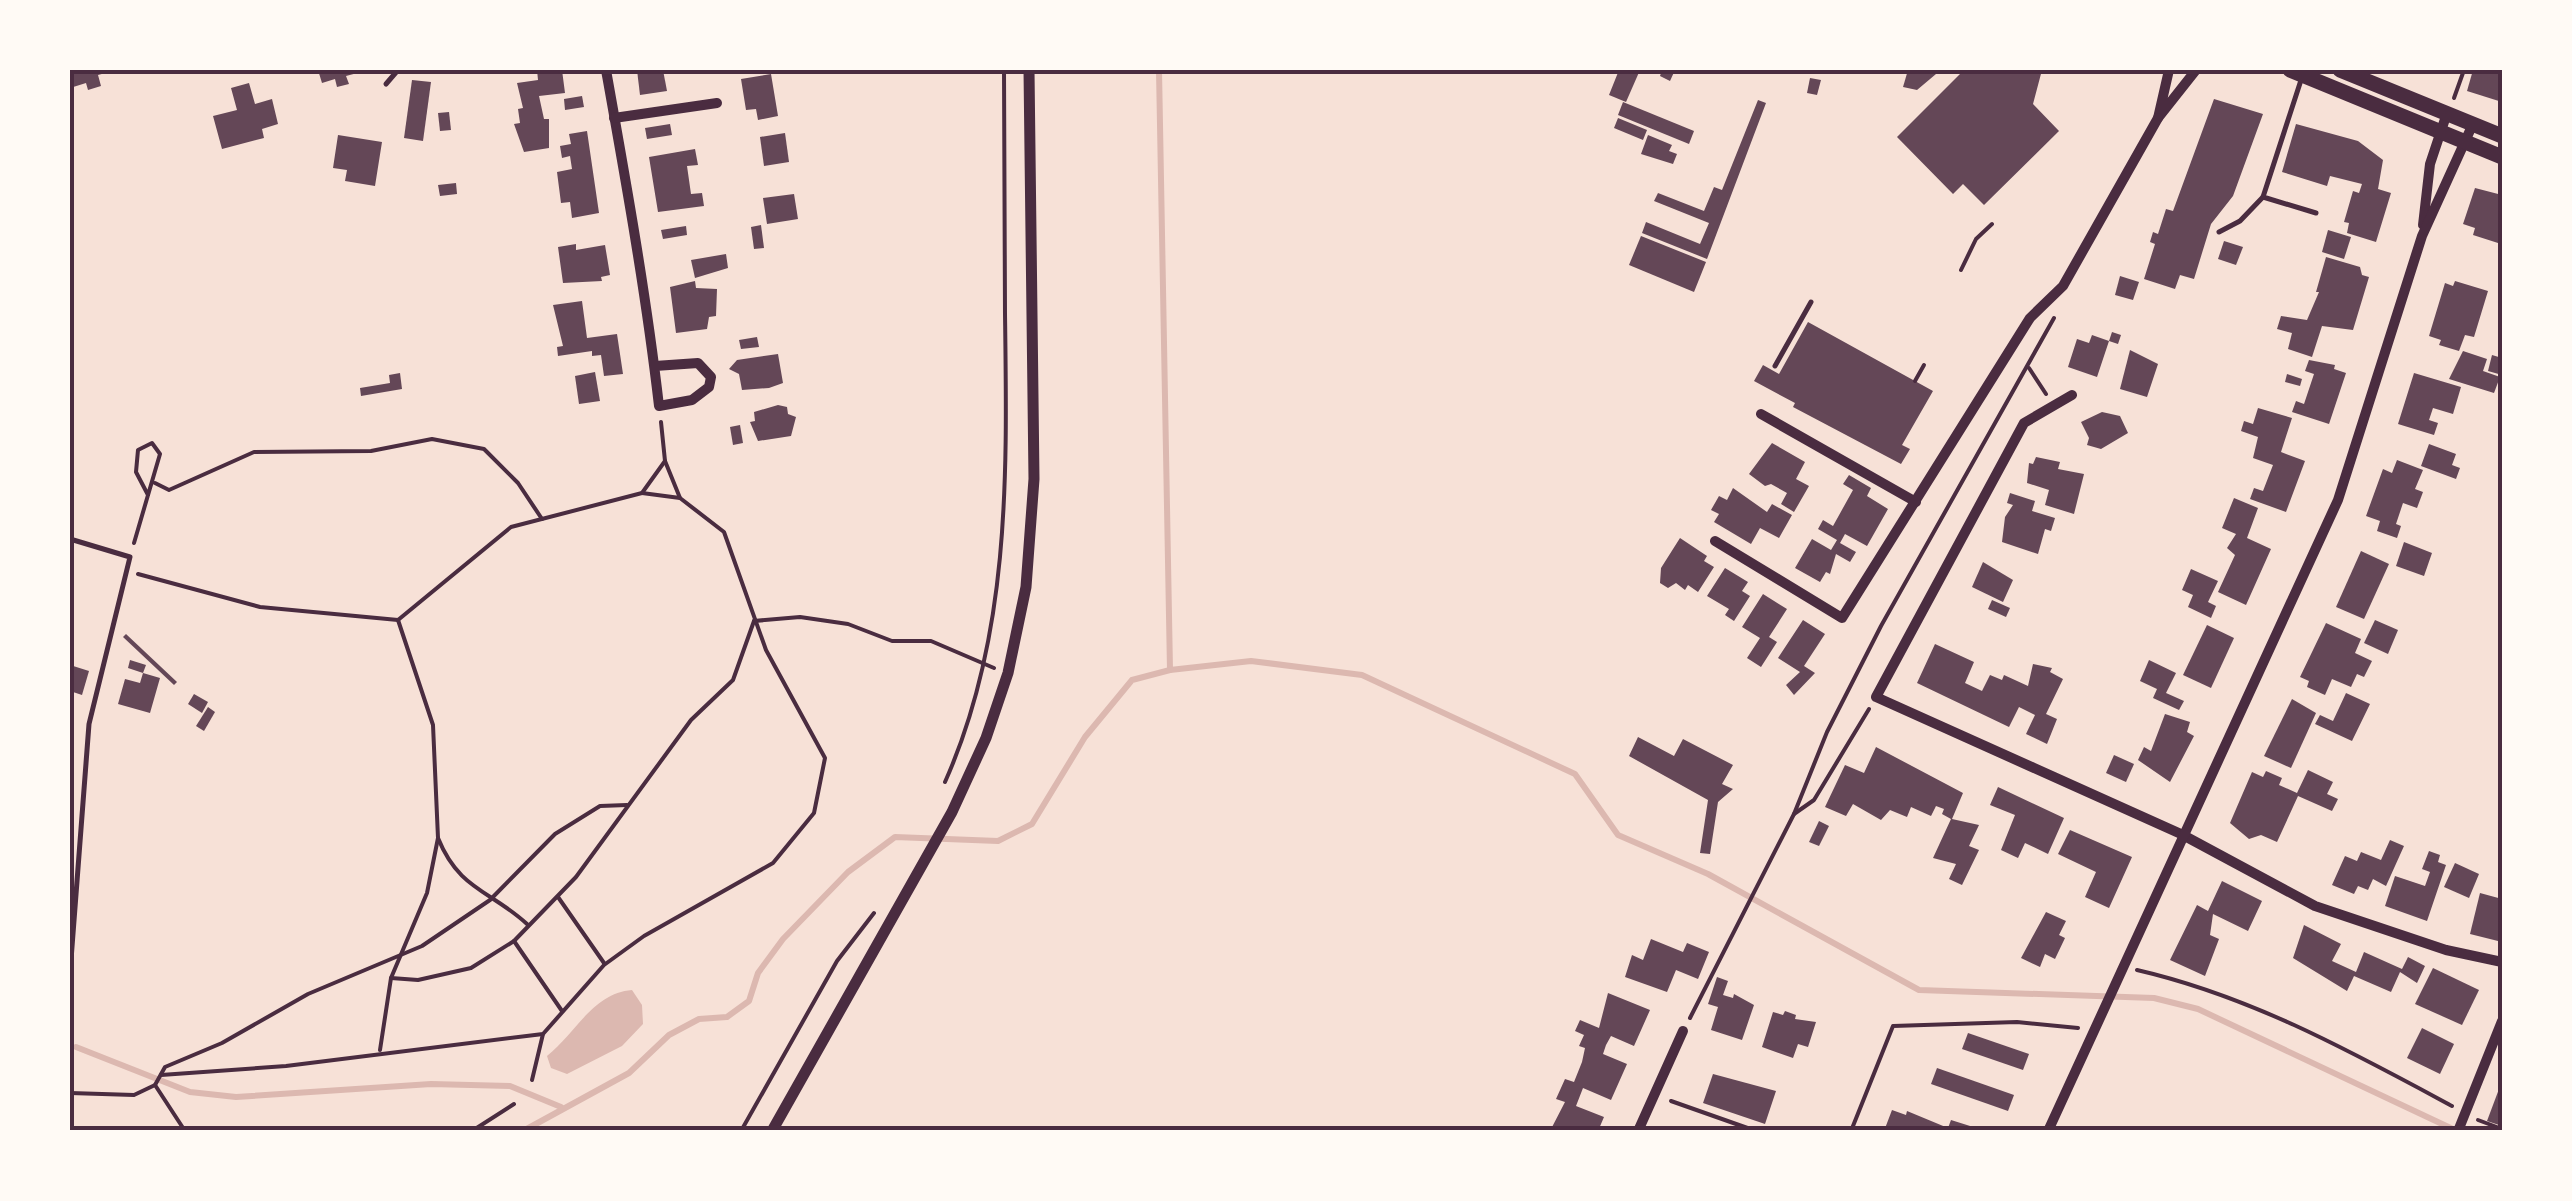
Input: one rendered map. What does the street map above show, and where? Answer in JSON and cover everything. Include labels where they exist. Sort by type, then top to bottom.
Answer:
[{"type":"main road","points":[[2340,70],[2502,136]]},
{"type":"main road","points":[[2299,72],[2440,135],[2502,158]]},
{"type":"street","points":[[606,70],[647,295],[659,406],[702,396],[711,378],[698,363],[655,366]]},
{"type":"street","points":[[772,1131],[952,812],[986,738],[1008,672],[1026,588],[1034,479],[1029,70]]},
{"type":"street","points":[[2158,118],[2169,70]]},
{"type":"street","points":[[1715,542],[1842,618],[2030,318],[2064,286],[2158,118],[2196,70]]},
{"type":"street","points":[[614,118],[717,104]]},
{"type":"street","points":[[2422,236],[2430,164],[2446,116]]},
{"type":"street","points":[[2048,1131],[2181,834],[2338,500],[2422,236],[2472,126]]},
{"type":"street","points":[[2072,395],[2024,423],[1876,697],[2181,834],[2315,906],[2446,950],[2502,962]]},
{"type":"street","points":[[1761,414],[1916,502]]},
{"type":"street","points":[[2458,1131],[2502,1021]]},
{"type":"street","points":[[1638,1131],[1684,1032]]},
{"type":"lane","points":[[386,84],[398,70]]},
{"type":"lane","points":[[2219,232],[2240,221],[2263,197],[2299,72]]},
{"type":"lane","points":[[2263,197],[2316,212]]},
{"type":"lane","points":[[1775,366],[1811,302]]},
{"type":"lane","points":[[70,539],[130,557],[90,724],[70,973]]},
{"type":"path","points":[[942,790],[958,753],[982,664],[1000,574],[1008,483],[1004,70]]},
{"type":"path","points":[[2454,98],[2464,70]]},
{"type":"path","points":[[1961,270],[1976,240],[1992,224]]},
{"type":"path","points":[[1684,1032],[1794,814],[1827,732],[1881,626],[2051,327],[2064,286]]},
{"type":"path","points":[[1915,380],[1924,365]]},
{"type":"path","points":[[2028,368],[2054,406]]},
{"type":"path","points":[[659,406],[665,461],[680,498]]},
{"type":"path","points":[[155,483],[170,490],[180,487],[254,452],[370,451],[432,439],[484,450],[518,484],[542,518]]},
{"type":"path","points":[[130,557],[155,483],[160,454],[152,444],[138,450],[136,472],[148,495]]},
{"type":"path","points":[[642,493],[665,461]]},
{"type":"path","points":[[128,572],[260,607],[398,620],[511,527],[542,518],[642,493],[680,498],[724,532],[754,620],[802,724],[825,758],[814,813],[774,863],[644,936],[604,964],[543,1034],[532,1080]]},
{"type":"path","points":[[754,620],[800,618],[848,624],[892,640],[931,640],[982,664]]},
{"type":"path","points":[[379,1052],[391,978],[427,892],[438,838],[433,725],[398,620]]},
{"type":"path","points":[[391,978],[418,980],[471,968],[514,941],[558,897],[690,720],[733,680],[754,620]]},
{"type":"path","points":[[1794,814],[1814,800],[1876,697]]},
{"type":"path","points":[[70,1094],[134,1095],[155,1084],[165,1067],[222,1043],[308,994],[400,957],[490,900],[555,834],[600,806],[627,805]]},
{"type":"path","points":[[438,838],[460,879],[490,900],[508,907],[527,924]]},
{"type":"path","points":[[558,897],[604,964]]},
{"type":"path","points":[[741,1131],[837,961],[880,902]]},
{"type":"path","points":[[514,941],[562,1012]]},
{"type":"path","points":[[2121,971],[2205,987],[2319,1034],[2463,1115],[2502,1129]]},
{"type":"path","points":[[1851,1131],[1893,1026],[2096,1024]]},
{"type":"path","points":[[160,1074],[286,1066],[543,1034]]},
{"type":"path","points":[[155,1084],[186,1131]]},
{"type":"path","points":[[1654,1095],[1756,1131]]},
{"type":"path","points":[[472,1131],[514,1104]]},
{"type":"shaded area","points":[[632,990],[642,1005],[643,1024],[622,1046],[567,1074],[551,1068],[547,1056],[596,1006],[606,998]]},
{"type":"building","points":[[70,70],[113,71],[98,75],[101,86],[88,90],[86,83],[70,88]]},
{"type":"building","points":[[318,70],[365,71],[346,76],[349,84],[337,87],[335,79],[322,83]]},
{"type":"building","points":[[537,70],[562,70],[565,93],[539,96],[544,119],[549,119],[549,148],[524,152],[514,124],[520,123],[518,109],[523,108],[517,83],[538,80]]},
{"type":"building","points":[[637,70],[663,70],[667,91],[640,95]]},
{"type":"building","points":[[1619,70],[1640,70],[1626,102],[1609,95]]},
{"type":"building","points":[[1662,70],[1675,70],[1670,81],[1660,76]]},
{"type":"building","points":[[1908,70],[1936,74],[1917,90],[1903,87]]},
{"type":"building","points":[[1964,70],[2042,70],[2033,104],[2059,131],[1984,205],[1963,184],[1953,194],[1897,137]]},
{"type":"building","points":[[2473,70],[2502,70],[2502,102],[2467,91]]},
{"type":"building","points":[[771,74],[778,116],[758,120],[756,109],[746,110],[741,79]]},
{"type":"building","points":[[1810,78],[1821,80],[1817,95],[1807,93]]},
{"type":"building","points":[[412,80],[431,82],[423,141],[404,138]]},
{"type":"building","points":[[249,83],[255,104],[272,99],[278,124],[262,129],[264,138],[222,149],[213,116],[237,110],[231,88]]},
{"type":"building","points":[[582,96],[584,107],[565,110],[564,99]]},
{"type":"building","points":[[2214,99],[2263,114],[2233,196],[2211,224],[2194,279],[2180,275],[2175,289],[2144,279],[2155,244],[2150,242],[2153,232],[2158,234],[2166,209],[2173,211]]},
{"type":"building","points":[[1758,100],[1766,103],[1707,259],[1642,233],[1646,222],[1700,244],[1709,223],[1654,201],[1658,193],[1704,211],[1714,187],[1722,190]]},
{"type":"building","points":[[1623,102],[1694,131],[1689,144],[1618,115]]},
{"type":"building","points":[[449,112],[451,130],[440,131],[438,113]]},
{"type":"building","points":[[1618,118],[1647,130],[1643,140],[1614,128]]},
{"type":"building","points":[[670,124],[672,135],[647,139],[645,128]]},
{"type":"building","points":[[2296,124],[2358,141],[2383,160],[2378,189],[2391,193],[2376,242],[2347,233],[2349,223],[2344,222],[2353,191],[2359,193],[2362,184],[2330,176],[2327,186],[2282,172]]},
{"type":"building","points":[[587,131],[599,213],[572,218],[570,202],[561,203],[557,172],[572,169],[570,156],[562,158],[560,146],[571,144],[569,134]]},
{"type":"building","points":[[785,133],[789,162],[764,166],[760,137]]},
{"type":"building","points":[[338,135],[382,142],[375,186],[345,181],[347,170],[333,168]]},
{"type":"building","points":[[1648,135],[1672,145],[1669,151],[1677,154],[1673,164],[1641,154]]},
{"type":"building","points":[[695,149],[698,165],[687,166],[691,194],[702,193],[704,206],[658,212],[649,157]]},
{"type":"building","points":[[456,183],[457,194],[440,196],[438,185]]},
{"type":"building","points":[[2475,188],[2502,195],[2498,243],[2473,235],[2475,228],[2463,224]]},
{"type":"building","points":[[794,194],[798,219],[767,224],[763,198]]},
{"type":"building","points":[[761,225],[764,248],[754,249],[751,227]]},
{"type":"building","points":[[686,226],[687,235],[663,239],[661,230]]},
{"type":"building","points":[[2328,230],[2351,237],[2344,259],[2322,252]]},
{"type":"building","points":[[1641,236],[1706,262],[1694,292],[1629,265]]},
{"type":"building","points":[[2224,241],[2243,247],[2236,265],[2218,259]]},
{"type":"building","points":[[576,244],[576,250],[605,245],[610,275],[601,277],[602,281],[563,283],[558,247]]},
{"type":"building","points":[[726,254],[728,268],[695,278],[691,260]]},
{"type":"building","points":[[2326,257],[2360,267],[2362,275],[2369,277],[2353,330],[2322,326],[2312,357],[2288,349],[2292,333],[2277,329],[2281,316],[2307,320],[2319,292]]},
{"type":"building","points":[[2120,276],[2139,282],[2133,300],[2115,295]]},
{"type":"building","points":[[695,281],[696,288],[717,289],[716,316],[709,317],[707,329],[676,333],[670,287]]},
{"type":"building","points":[[2455,281],[2488,291],[2474,337],[2465,335],[2459,351],[2439,345],[2441,340],[2429,336],[2445,283],[2453,286]]},
{"type":"building","points":[[582,301],[587,338],[617,334],[623,374],[604,376],[601,355],[592,356],[592,351],[558,356],[557,347],[563,346],[553,305]]},
{"type":"building","points":[[1808,322],[1933,391],[1902,445],[1910,449],[1901,464],[1793,407],[1795,403],[1754,381],[1763,365],[1779,374]]},
{"type":"building","points":[[2112,332],[2121,335],[2118,344],[2109,341]]},
{"type":"building","points":[[2092,335],[2109,341],[2097,377],[2068,367],[2077,339],[2089,343]]},
{"type":"building","points":[[757,337],[759,347],[741,349],[739,340]]},
{"type":"building","points":[[2130,350],[2158,364],[2147,397],[2120,389]]},
{"type":"building","points":[[2463,351],[2487,359],[2483,371],[2500,377],[2494,393],[2449,379]]},
{"type":"building","points":[[778,354],[783,383],[769,388],[742,390],[739,374],[729,369],[737,360]]},
{"type":"building","points":[[2492,355],[2502,358],[2502,375],[2488,371]]},
{"type":"building","points":[[2309,360],[2335,365],[2334,369],[2346,373],[2329,424],[2292,412],[2296,401],[2304,404],[2314,374],[2305,371]]},
{"type":"building","points":[[595,372],[600,401],[579,404],[575,376]]},
{"type":"building","points":[[400,373],[402,389],[361,396],[360,388],[390,383],[389,375]]},
{"type":"building","points":[[2414,373],[2461,387],[2453,414],[2433,408],[2429,420],[2438,423],[2434,435],[2398,424]]},
{"type":"building","points":[[2287,374],[2302,379],[2300,386],[2285,382]]},
{"type":"building","points":[[778,405],[787,407],[788,414],[796,417],[791,436],[758,441],[750,422],[755,421],[754,412]]},
{"type":"building","points":[[2258,408],[2292,418],[2281,452],[2305,461],[2286,512],[2250,499],[2254,488],[2263,491],[2273,465],[2253,458],[2258,437],[2241,431],[2244,421],[2253,424]]},
{"type":"building","points":[[2102,412],[2120,416],[2128,433],[2101,449],[2087,445],[2089,438],[2081,422]]},
{"type":"building","points":[[740,425],[743,443],[733,445],[730,427]]},
{"type":"building","points":[[1772,443],[1805,462],[1796,479],[1809,486],[1794,512],[1781,504],[1787,493],[1771,484],[1765,486],[1749,474]]},
{"type":"building","points":[[2429,444],[2456,454],[2452,465],[2460,468],[2456,479],[2421,466]]},
{"type":"building","points":[[2036,457],[2060,462],[2058,469],[2084,474],[2074,514],[2045,505],[2049,490],[2027,483],[2029,463],[2033,464]]},
{"type":"building","points":[[2397,460],[2423,470],[2415,489],[2423,492],[2417,508],[2403,503],[2396,524],[2401,526],[2397,538],[2377,531],[2380,521],[2366,516],[2383,469],[2392,473]]},
{"type":"building","points":[[1849,475],[1871,488],[1867,496],[1888,509],[1867,546],[1845,534],[1840,543],[1856,552],[1850,562],[1836,554],[1830,574],[1826,572],[1820,582],[1795,568],[1812,539],[1831,550],[1837,540],[1818,529],[1823,520],[1833,526],[1853,490],[1843,484]]},
{"type":"building","points":[[1733,488],[1767,512],[1772,504],[1792,515],[1779,538],[1760,528],[1751,544],[1714,522],[1719,514],[1711,510],[1719,496],[1727,500]]},
{"type":"building","points":[[2010,493],[2035,501],[2032,511],[2055,518],[2051,531],[2045,529],[2038,554],[2002,542],[2005,517],[2013,505],[2007,503]]},
{"type":"building","points":[[2234,498],[2258,508],[2247,538],[2271,549],[2246,605],[2218,592],[2235,555],[2227,548],[2236,534],[2222,528]]},
{"type":"building","points":[[1680,538],[1707,556],[1704,561],[1714,567],[1698,592],[1688,585],[1685,590],[1676,583],[1668,588],[1660,583],[1661,568]]},
{"type":"building","points":[[2404,542],[2432,553],[2424,576],[2396,566]]},
{"type":"building","points":[[2361,551],[2389,564],[2364,619],[2336,607]]},
{"type":"building","points":[[1983,562],[2013,580],[2003,602],[1972,587]]},
{"type":"building","points":[[1725,568],[1748,582],[1742,591],[1750,596],[1734,621],[1725,615],[1729,609],[1707,596]]},
{"type":"building","points":[[2191,569],[2218,581],[2208,602],[2216,606],[2211,618],[2188,607],[2193,595],[2182,590]]},
{"type":"building","points":[[1763,594],[1787,609],[1769,637],[1777,642],[1761,667],[1747,658],[1760,638],[1742,627]]},
{"type":"building","points":[[1992,600],[2010,608],[2006,617],[1988,609]]},
{"type":"building","points":[[1803,620],[1825,634],[1804,666],[1815,673],[1794,695],[1786,685],[1800,672],[1778,658]]},
{"type":"building","points":[[2375,620],[2398,630],[2388,654],[2364,643]]},
{"type":"building","points":[[2326,623],[2361,639],[2355,653],[2372,661],[2364,677],[2357,674],[2351,687],[2332,679],[2325,695],[2307,687],[2309,681],[2300,677]]},
{"type":"building","points":[[2207,625],[2234,638],[2211,688],[2183,675]]},
{"type":"building","points":[[126,634],[177,682],[174,685],[123,637]]},
{"type":"building","points":[[1935,644],[1974,662],[1965,683],[1982,691],[1990,675],[2002,680],[2004,675],[2028,686],[2033,664],[2052,668],[2050,672],[2063,679],[2046,714],[2057,719],[2047,744],[2026,734],[2035,715],[2019,707],[2009,727],[1917,683]]},
{"type":"building","points":[[130,660],[146,665],[143,673],[128,668]]},
{"type":"building","points":[[2149,660],[2176,673],[2166,693],[2184,701],[2179,710],[2153,698],[2157,689],[2140,681]]},
{"type":"building","points":[[70,665],[89,671],[82,695],[70,691]]},
{"type":"building","points":[[143,673],[160,678],[150,713],[118,704],[125,679],[140,683]]},
{"type":"building","points":[[2346,693],[2370,704],[2352,741],[2315,724],[2320,715],[2333,721]]},
{"type":"building","points":[[194,694],[208,702],[202,713],[188,704]]},
{"type":"building","points":[[2292,699],[2316,713],[2291,768],[2264,756]]},
{"type":"building","points":[[208,707],[215,712],[204,731],[196,726]]},
{"type":"building","points":[[2165,714],[2190,722],[2187,732],[2194,736],[2170,782],[2138,760],[2144,747],[2151,751]]},
{"type":"building","points":[[1638,737],[1674,756],[1683,739],[1733,765],[1722,784],[1733,789],[1718,802],[1710,854],[1700,853],[1708,800],[1629,756]]},
{"type":"building","points":[[1876,747],[1963,793],[1952,819],[1979,825],[1969,846],[1979,850],[1962,885],[1949,879],[1956,864],[1933,858],[1951,819],[1942,814],[1944,809],[1936,806],[1931,816],[1911,807],[1907,817],[1890,810],[1881,820],[1853,804],[1846,816],[1825,807],[1845,765],[1864,773]]},
{"type":"building","points":[[2114,755],[2134,764],[2126,782],[2106,773]]},
{"type":"building","points":[[2308,770],[2333,782],[2327,794],[2338,799],[2332,811],[2298,796],[2277,842],[2261,835],[2249,839],[2230,823],[2252,772],[2263,777],[2266,771],[2282,778],[2279,785],[2297,793]]},
{"type":"building","points":[[1998,787],[2064,818],[2048,854],[2025,843],[2018,858],[2001,850],[2015,815],[1990,805]]},
{"type":"building","points":[[1819,821],[1829,826],[1819,846],[1809,842]]},
{"type":"building","points":[[2070,830],[2132,857],[2109,908],[2085,897],[2096,872],[2058,854]]},
{"type":"building","points":[[2390,840],[2404,846],[2386,886],[2373,879],[2368,890],[2358,886],[2354,894],[2332,885],[2345,856],[2357,861],[2361,852],[2381,860]]},
{"type":"building","points":[[2429,851],[2440,855],[2438,862],[2446,865],[2427,921],[2385,906],[2395,876],[2425,886],[2430,872],[2422,869]]},
{"type":"building","points":[[2455,863],[2479,874],[2469,898],[2444,887]]},
{"type":"building","points":[[2222,881],[2262,901],[2248,931],[2213,914],[2210,935],[2219,939],[2205,976],[2170,960],[2197,905],[2208,911]]},
{"type":"building","points":[[2480,893],[2502,899],[2502,942],[2470,934]]},
{"type":"building","points":[[2046,912],[2066,921],[2059,935],[2065,938],[2055,959],[2045,954],[2040,967],[2021,958]]},
{"type":"building","points":[[2304,925],[2341,944],[2332,961],[2356,972],[2364,952],[2402,969],[2408,957],[2425,966],[2417,983],[2400,972],[2391,992],[2354,976],[2347,991],[2293,958]]},
{"type":"building","points":[[1651,939],[1683,952],[1687,943],[1709,952],[1698,979],[1676,970],[1667,992],[1625,977],[1632,955],[1643,960]]},
{"type":"building","points":[[2433,968],[2479,990],[2462,1025],[2415,1004]]},
{"type":"building","points":[[1717,977],[1728,981],[1723,995],[1733,998],[1734,994],[1754,1005],[1742,1040],[1711,1030],[1718,1007],[1708,1004]]},
{"type":"building","points":[[1608,993],[1650,1010],[1634,1046],[1611,1036],[1606,1045],[1603,1054],[1627,1064],[1611,1100],[1583,1088],[1576,1106],[1604,1117],[1598,1131],[1550,1131],[1565,1102],[1556,1099],[1565,1079],[1574,1082],[1582,1062],[1585,1048],[1579,1046],[1584,1035],[1575,1031],[1580,1020],[1599,1028]]},
{"type":"building","points":[[1785,1011],[1796,1015],[1795,1019],[1816,1022],[1808,1047],[1798,1044],[1793,1058],[1762,1047],[1773,1012],[1783,1015]]},
{"type":"building","points":[[2422,1028],[2454,1044],[2440,1074],[2407,1058]]},
{"type":"building","points":[[1968,1033],[2029,1054],[2023,1070],[1962,1049]]},
{"type":"building","points":[[1937,1068],[2014,1095],[2008,1111],[1931,1084]]},
{"type":"building","points":[[1713,1074],[1776,1091],[1765,1124],[1703,1103]]},
{"type":"building","points":[[2502,1081],[2502,1126],[2487,1121]]},
{"type":"building","points":[[1892,1110],[1906,1115],[1907,1111],[1948,1128],[1951,1120],[1986,1131],[1884,1131]]},
{"type":"waterway","points":[[1159,70],[1170,670]]},
{"type":"waterway","points":[[523,1131],[629,1073],[669,1035],[699,1019],[727,1017],[749,1001],[758,973],[783,939],[848,872],[895,837],[998,841],[1032,824],[1085,737],[1132,680],[1170,670],[1251,661],[1362,675],[1575,774],[1618,835],[1708,874],[1919,990],[2154,998],[2198,1009],[2457,1131]]},
{"type":"waterway","points":[[76,1047],[190,1092],[236,1097],[431,1084],[510,1086],[561,1107]]}]
